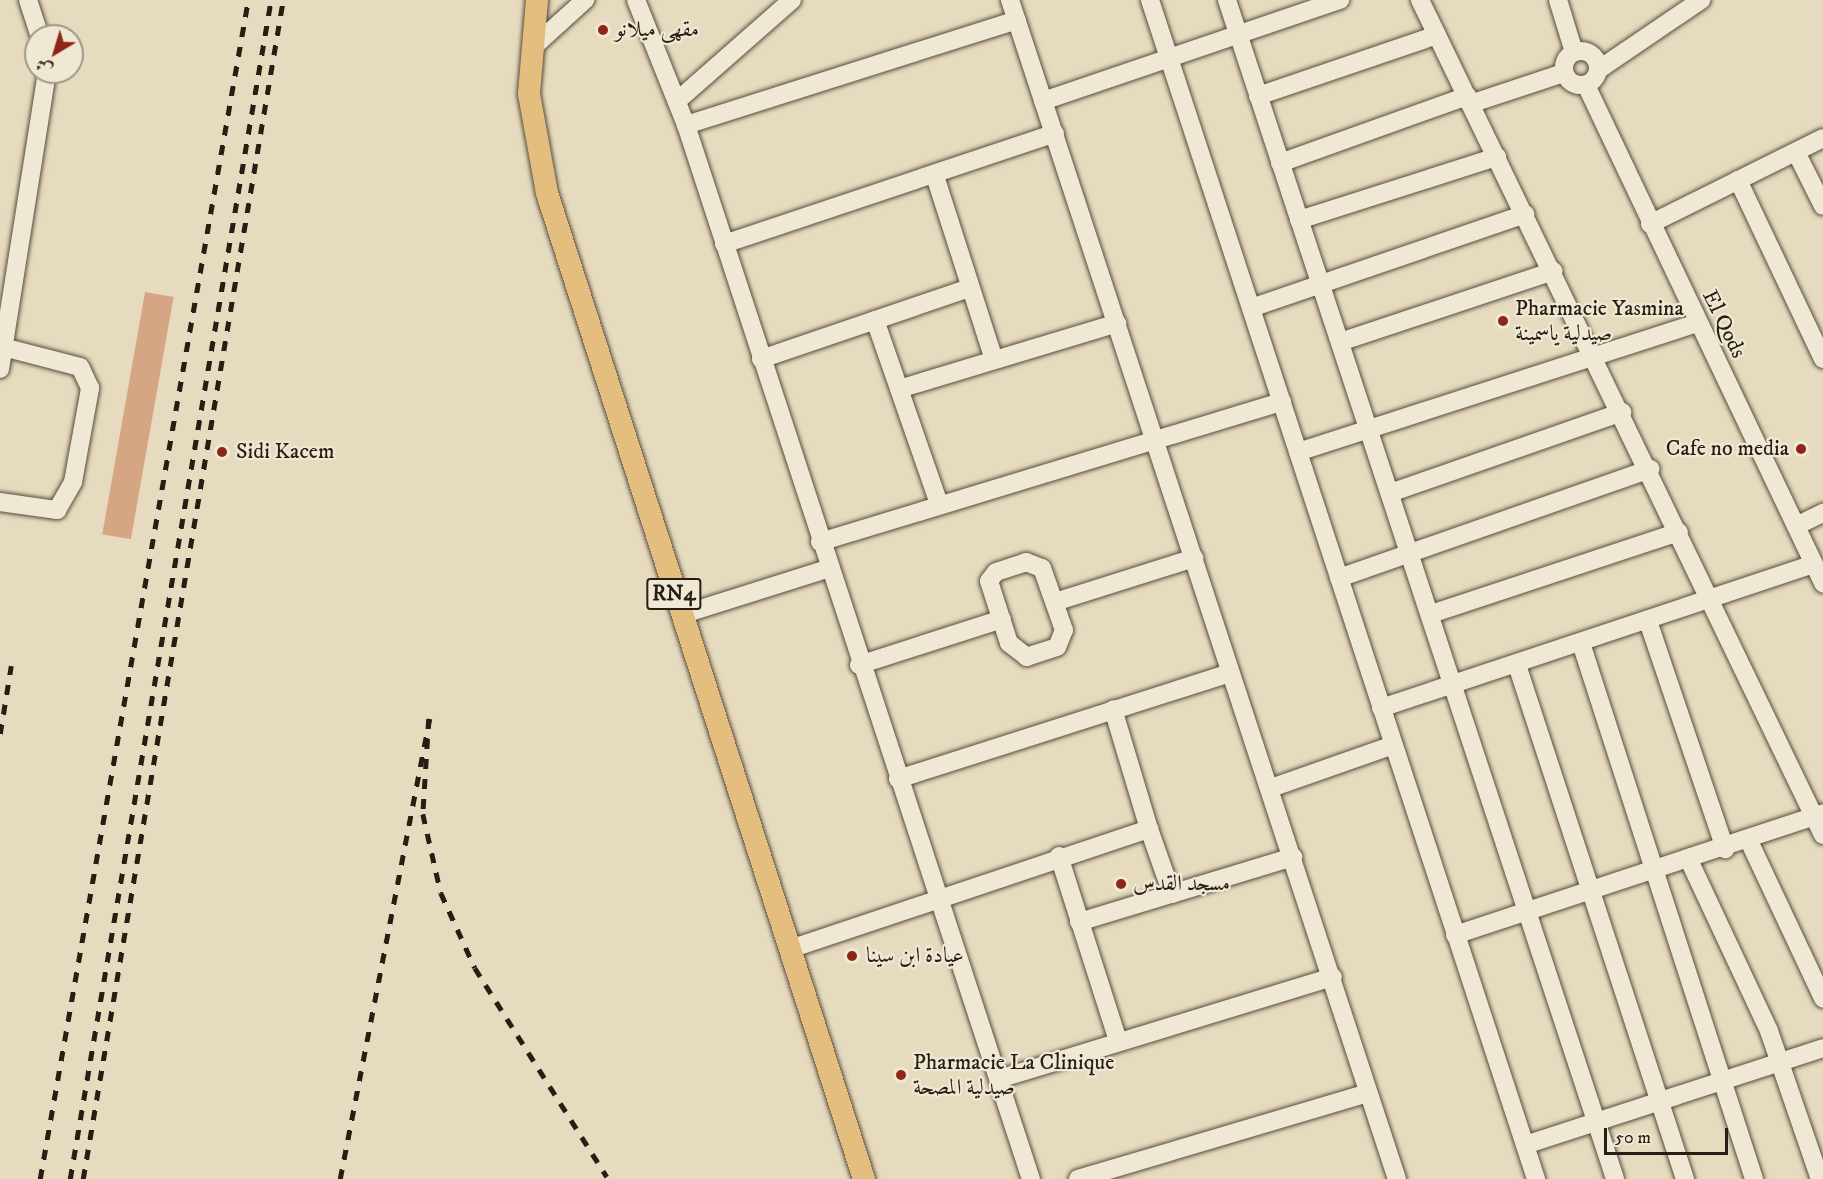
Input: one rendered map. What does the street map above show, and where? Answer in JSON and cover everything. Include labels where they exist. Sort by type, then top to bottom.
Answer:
[{"type":"main road","name":"RN4","points":[[537,0],[529,94],[541,168],[681,615],[864,1179]]},
{"type":"street","points":[[532,48],[585,0]]},
{"type":"street","points":[[636,0],[686,125],[827,568],[1031,1179]]},
{"type":"street","points":[[677,101],[792,0]]},
{"type":"street","points":[[1010,0],[1231,673],[1271,788],[1397,1179]]},
{"type":"street","points":[[1150,0],[1536,1179]]},
{"type":"street","points":[[1227,0],[1530,914],[1615,1179]]},
{"type":"street","points":[[1043,101],[1340,0]]},
{"type":"street","points":[[1420,0],[1818,815],[1823,835]]},
{"type":"street","points":[[1280,163],[1469,100],[1564,72],[1574,52],[1558,0]]},
{"type":"street","points":[[1564,72],[1572,83],[1586,85],[1598,70],[1701,0]]},
{"type":"street","points":[[31,1],[37,24]]},
{"type":"street","points":[[686,125],[1017,20]]},
{"type":"street","points":[[1257,96],[1437,35]]},
{"type":"street","points":[[1574,52],[1592,54],[1598,70]]},
{"type":"street","points":[[0,369],[45,84]]},
{"type":"street","name":"El Qods","points":[[1586,85],[1696,323],[1823,583]]},
{"type":"street","points":[[724,244],[935,176],[1055,133]]},
{"type":"street","points":[[1650,224],[1823,138]]},
{"type":"street","points":[[1796,152],[1823,206]]},
{"type":"street","points":[[1299,220],[1497,157]]},
{"type":"street","points":[[935,176],[994,360]]},
{"type":"street","points":[[1738,180],[1823,359]]},
{"type":"street","points":[[1251,308],[1525,214]]},
{"type":"street","points":[[1340,342],[1553,271]]},
{"type":"street","points":[[761,359],[970,288]]},
{"type":"street","points":[[875,320],[939,504]]},
{"type":"street","points":[[1298,452],[1369,427],[1696,323]]},
{"type":"street","points":[[899,389],[1117,324]]},
{"type":"street","points":[[0,502],[57,510],[73,482],[90,388],[80,367],[3,347]]},
{"type":"street","points":[[820,542],[939,504],[1282,402]]},
{"type":"street","points":[[1390,493],[1622,412]]},
{"type":"street","points":[[1339,578],[1411,555],[1650,469]]},
{"type":"street","points":[[1796,526],[1823,513]]},
{"type":"street","points":[[1431,614],[1680,532]]},
{"type":"street","points":[[1058,601],[1194,558]]},
{"type":"street","points":[[1026,562],[1042,568],[1058,601],[1062,641],[1036,656],[1014,651],[1002,619],[990,579],[1026,562]]},
{"type":"street","points":[[1381,708],[1455,687],[1814,564]]},
{"type":"street","points":[[681,615],[827,568]]},
{"type":"street","points":[[859,665],[1002,619]]},
{"type":"street","points":[[1648,621],[1725,849]]},
{"type":"street","points":[[1581,643],[1754,1179]]},
{"type":"street","points":[[1517,665],[1685,1179]]},
{"type":"street","points":[[898,779],[1231,673]]},
{"type":"street","points":[[1113,709],[1149,828],[1172,894]]},
{"type":"street","points":[[1271,788],[1393,744]]},
{"type":"street","points":[[1455,935],[1530,914],[1749,841],[1818,815]]},
{"type":"street","points":[[790,949],[938,896],[1149,828]]},
{"type":"street","points":[[1749,841],[1823,998]]},
{"type":"street","points":[[1059,856],[1118,1041]]},
{"type":"street","points":[[1079,922],[1293,857]]},
{"type":"street","points":[[1689,861],[1780,1061],[1817,1178]]},
{"type":"street","points":[[999,1079],[1333,977]]},
{"type":"street","points":[[1525,1145],[1823,1048]]},
{"type":"street","points":[[1078,1179],[1368,1093]]},
{"type":"building","points":[[145,292],[174,297],[131,539],[102,534]]},
{"type":"railway","points":[[40,1179],[248,0]]},
{"type":"railway","points":[[70,1179],[271,0]]},
{"type":"railway","points":[[83,1179],[283,0]]},
{"type":"railway","points":[[0,734],[11,666]]},
{"type":"railway","points":[[340,1179],[429,719],[423,814],[441,893],[475,968],[607,1177]]},
{"type":"place","name":"مقهى ميلانو","points":[[603,30]]},
{"type":"place","name":"Pharmacie Yasmina صيدلية ياسمينة","points":[[1503,321]]},
{"type":"place","name":"Cafe no media","points":[[1801,449]]},
{"type":"place","name":"Sidi Kacem","points":[[222,452]]},
{"type":"place","name":"مسجد القدس","points":[[1121,884]]},
{"type":"place","name":"عيادة ابن سينا","points":[[852,956]]},
{"type":"place","name":"Pharmacie La Clinique صيدلية المصحة","points":[[901,1075]]}]
